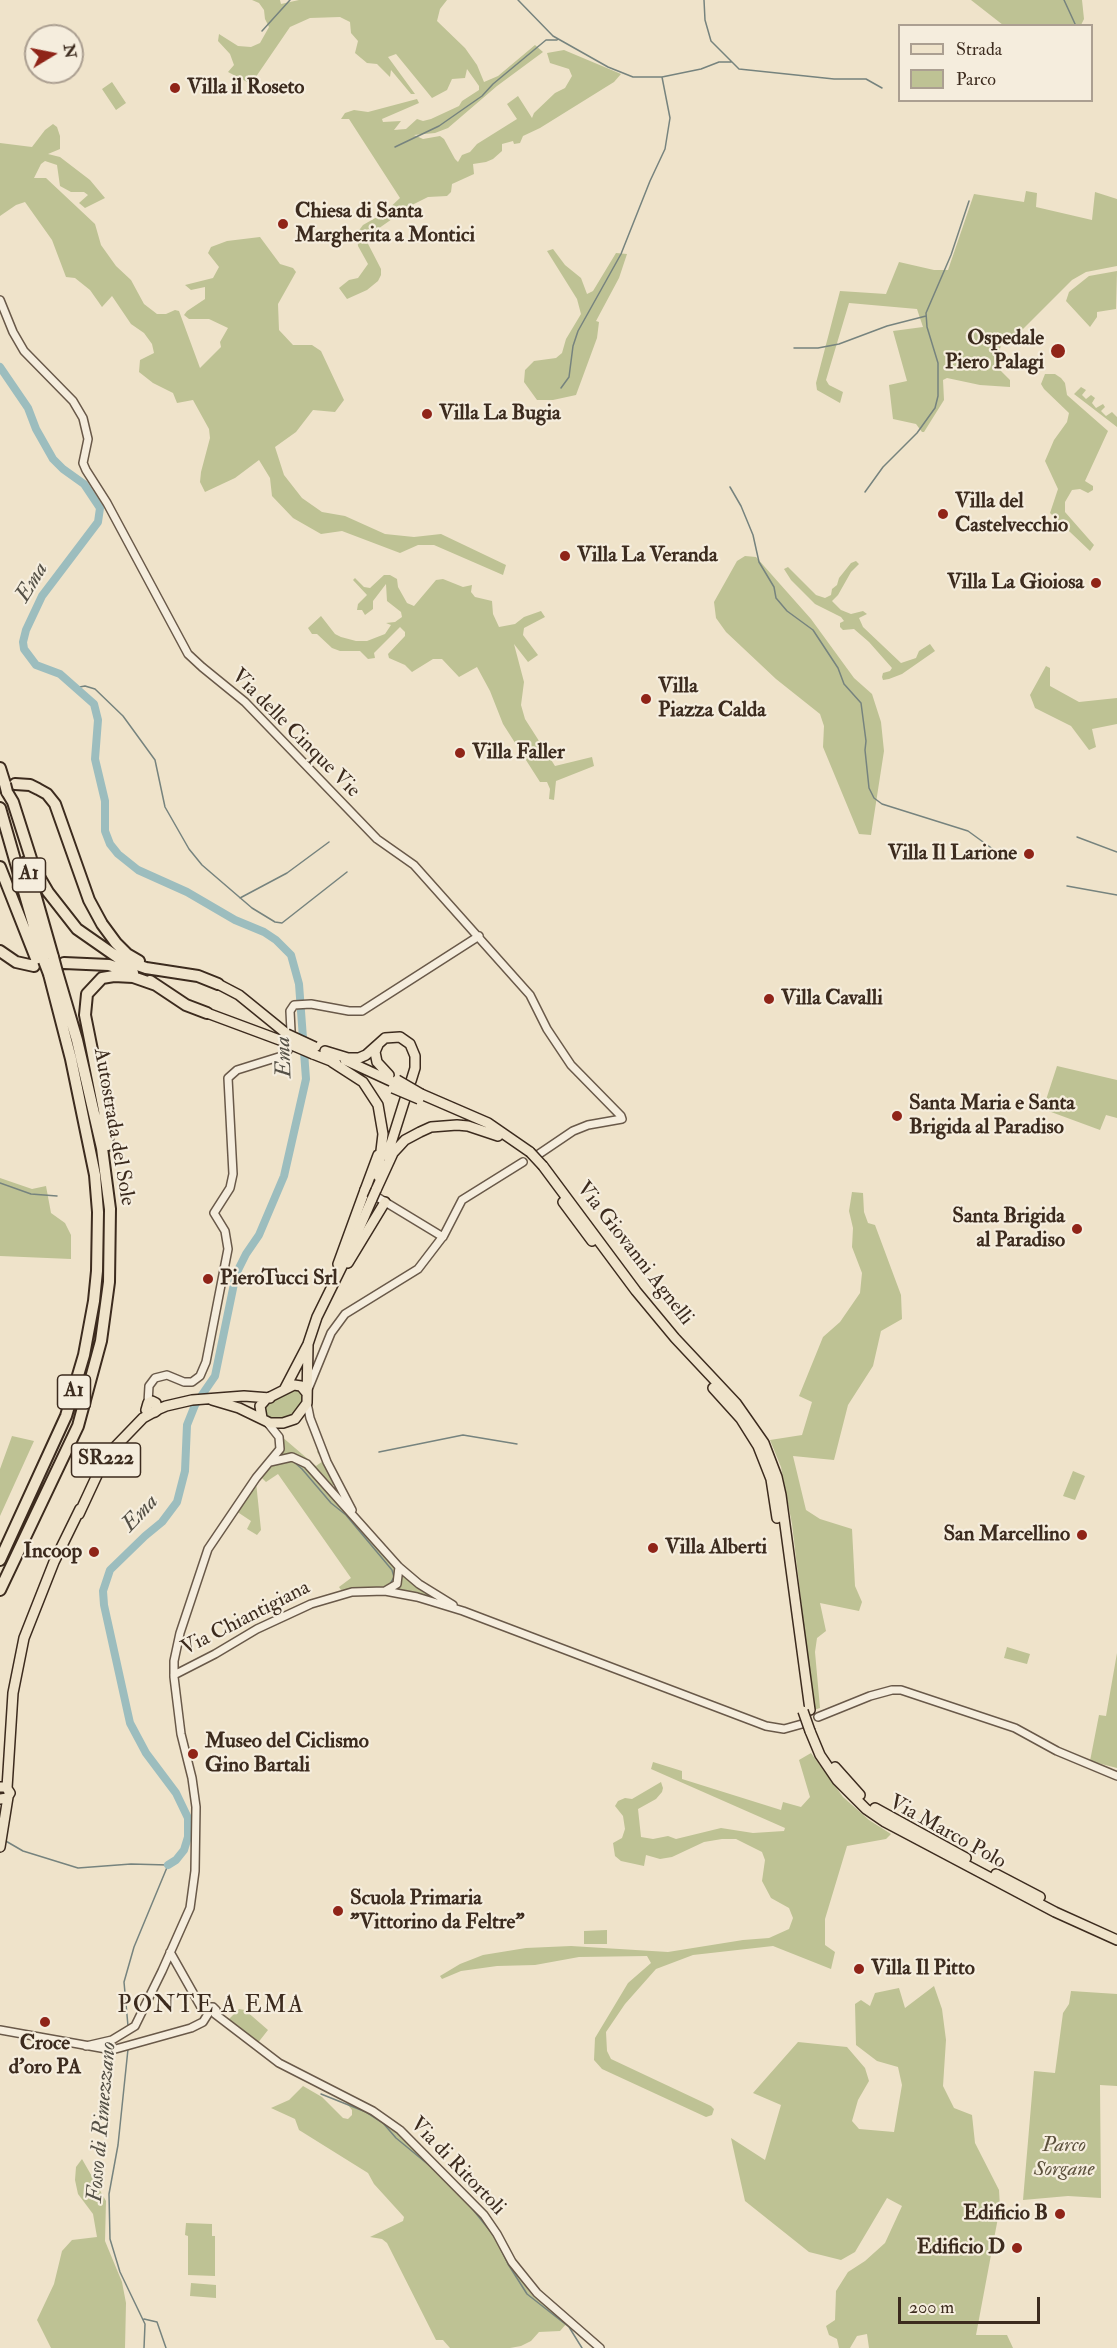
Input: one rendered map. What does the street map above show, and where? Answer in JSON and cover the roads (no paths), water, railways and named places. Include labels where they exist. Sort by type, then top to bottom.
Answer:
[{"type":"highway","name":"Autostrada del Sole","points":[[0,768],[9,787],[47,966],[77,1040],[102,1148],[110,1209],[109,1282],[101,1341],[88,1396],[78,1426],[0,1590]]},
{"type":"highway","points":[[170,972],[135,958],[116,943],[89,900],[55,804],[47,794],[30,785],[9,787],[34,868],[48,892],[77,929],[120,959],[146,968],[170,972],[198,976],[218,984]]},
{"type":"highway","name":"Autostrada del Sole","points":[[0,808],[47,966],[71,1059],[95,1175],[98,1212],[94,1301],[84,1355],[66,1416],[0,1560]]},
{"type":"highway","points":[[0,867],[47,966]]},
{"type":"highway","points":[[0,951],[16,962],[47,966],[92,963],[110,965],[128,971],[156,985],[186,1005],[207,1013]]},
{"type":"highway","points":[[109,1282],[115,1252],[114,1192],[104,1110],[85,1007],[87,994],[102,978],[114,975],[127,976],[156,985]]},
{"type":"main road","points":[[218,984],[239,995],[288,1038]]},
{"type":"main road","points":[[207,1013],[288,1038],[395,1083],[420,1096]]},
{"type":"main road","points":[[318,1051],[358,1058],[366,1055],[385,1038],[395,1037],[410,1044],[414,1051],[416,1064],[411,1081]]},
{"type":"main road","points":[[379,1042],[375,1052],[377,1062],[395,1083]]},
{"type":"main road","points":[[318,1051],[363,1082],[371,1093],[380,1116],[383,1144],[373,1193],[362,1201],[337,1266],[344,1262]]},
{"type":"main road","points":[[332,1062],[395,1083]]},
{"type":"main road","name":"Via Giovanni Agnelli","points":[[420,1096],[498,1136],[529,1156]]},
{"type":"main road","name":"Via Giovanni Agnelli","points":[[420,1096],[488,1123],[540,1167],[636,1291],[675,1338],[736,1403],[764,1443],[781,1495],[807,1711]]},
{"type":"main road","points":[[380,1179],[405,1099]]},
{"type":"main road","points":[[284,1390],[308,1344],[322,1305],[344,1262],[373,1193],[399,1146],[412,1135],[431,1127],[445,1125],[468,1126],[498,1136]]},
{"type":"main road","points":[[212,1400],[278,1424],[291,1421],[301,1414],[307,1403],[308,1344]]},
{"type":"main road","points":[[264,1420],[260,1406],[270,1398],[297,1384],[306,1392]]},
{"type":"main road","points":[[151,1405],[166,1406],[196,1400],[244,1396],[270,1398]]},
{"type":"main road","name":"SR222","points":[[0,1848],[4,1826],[3,1795],[8,1771],[13,1707],[28,1627],[64,1541],[99,1471],[119,1441],[142,1419],[151,1405]]},
{"type":"main road","name":"Via Marco Polo","points":[[807,1711],[812,1730],[832,1762],[855,1790],[881,1811],[930,1842],[1117,1933]]},
{"type":"main road","name":"Via Marco Polo","points":[[946,1850],[1055,1912],[1117,1940]]},
{"type":"street","name":"Via delle Cinque Vie","points":[[0,300],[13,332],[24,351],[73,401],[83,418],[88,439],[83,463],[86,470],[107,503],[188,654],[245,702],[377,839],[414,865],[534,1001],[551,1035],[571,1065],[622,1119],[588,1125],[529,1156]]},
{"type":"street","points":[[151,1405],[150,1384],[158,1376],[167,1375],[189,1383],[200,1376],[204,1368],[228,1249],[225,1231],[214,1213],[230,1188],[233,1174],[227,1082],[229,1076],[243,1067],[285,1055],[299,1005],[349,1011],[364,1010],[479,936]]},
{"type":"street","points":[[306,1392],[331,1333],[340,1319],[350,1310],[418,1269],[443,1237],[462,1200],[529,1156]]},
{"type":"street","points":[[373,1193],[443,1237]]},
{"type":"street","points":[[307,1403],[310,1418],[327,1462],[352,1512]]},
{"type":"street","points":[[174,1675],[174,1661],[180,1633],[208,1549],[268,1463],[279,1451],[278,1435],[264,1420]]},
{"type":"street","points":[[268,1463],[286,1457],[301,1460],[310,1466],[399,1567],[426,1590],[463,1611]]},
{"type":"street","points":[[386,1591],[397,1584],[399,1567]]},
{"type":"street","name":"Via Chiantigiana","points":[[86,2046],[102,2044],[128,2032],[142,2016],[190,1908],[195,1871],[196,1807],[189,1763],[181,1734],[174,1675],[257,1629],[311,1604],[352,1592],[386,1591],[417,1597],[463,1611],[766,1726],[789,1729],[802,1724]]},
{"type":"street","points":[[818,1717],[870,1696],[901,1690],[1015,1728],[1058,1751],[1117,1776]]},
{"type":"street","name":"Via di Ritortoli","points":[[170,1952],[201,2007],[279,2063],[373,2111],[400,2130],[484,2215],[512,2262],[537,2293],[600,2348]]},
{"type":"street","name":"Via Chiantigiana","points":[[0,2030],[107,2050],[128,2047],[191,2028],[203,2022],[210,2013]]},
{"type":"waterway","points":[[262,31],[290,0]]},
{"type":"waterway","points":[[518,0],[553,36],[608,67],[633,77],[662,77],[701,69],[719,62],[731,62]]},
{"type":"waterway","points":[[704,0],[705,20],[711,41],[739,69],[834,79],[866,79],[882,88]]},
{"type":"waterway","points":[[1064,0],[1075,24]]},
{"type":"waterway","points":[[395,147],[439,126],[482,96],[546,40],[557,40]]},
{"type":"waterway","points":[[561,388],[569,377],[573,346],[578,331],[621,254],[665,149],[670,118],[662,77]]},
{"type":"waterway","points":[[865,492],[883,467],[917,433],[935,408],[938,396],[938,363],[927,327],[926,313],[951,255],[969,201]]},
{"type":"waterway","points":[[794,348],[818,348],[839,344],[887,326],[926,316]]},
{"type":"waterway","name":"Ema","points":[[0,367],[28,408],[36,429],[53,459],[84,484],[100,508],[98,522],[42,596],[26,630],[23,642],[24,649],[36,665],[60,674],[94,704],[98,720],[95,759],[105,801],[105,831],[110,844],[118,854],[138,870],[187,892],[235,920],[264,932],[276,940],[291,955],[299,984],[306,1079],[284,1176],[259,1235],[236,1274],[215,1376],[195,1405],[187,1425],[185,1471],[177,1502],[162,1522],[110,1570],[103,1591],[104,1605],[130,1723],[146,1753],[176,1793],[188,1818],[188,1837],[184,1850],[176,1860],[168,1865]]},
{"type":"waterway","points":[[730,487],[741,506],[753,535],[759,562],[774,587],[776,598],[787,611],[813,630],[838,668],[844,684],[861,703],[869,788],[874,798],[882,804],[968,831],[1001,855]]},
{"type":"waterway","points":[[74,688],[85,686],[95,689],[123,716],[155,760],[165,807],[189,849],[202,865],[252,908],[275,922],[282,923],[347,872]]},
{"type":"waterway","points":[[1077,837],[1117,852]]},
{"type":"waterway","points":[[240,898],[287,873],[329,842]]},
{"type":"waterway","points":[[1067,886],[1117,895]]},
{"type":"waterway","points":[[0,1183],[31,1194],[57,1196]]},
{"type":"waterway","points":[[379,1452],[463,1435],[517,1444]]},
{"type":"waterway","points":[[294,1462],[331,1503],[346,1515],[392,1570],[394,1577],[390,1584]]},
{"type":"waterway","name":"Fosso di Rimezzano","points":[[4,1840],[23,1851],[78,1868],[131,1864],[168,1865],[134,1947],[124,1982],[128,2026]]},
{"type":"waterway","name":"Fosso di Rimezzano","points":[[128,2049],[118,2145],[109,2194],[110,2239],[120,2272],[145,2324],[144,2348]]},
{"type":"waterway","points":[[321,2094],[366,2112],[383,2123],[396,2138],[430,2166],[454,2190]]},
{"type":"waterway","points":[[458,2193],[467,2202]]},
{"type":"waterway","points":[[470,2206],[495,2237],[508,2264],[527,2294],[569,2327],[582,2348]]},
{"type":"waterway","points":[[144,2319],[157,2322],[166,2348]]},
{"type":"place","name":"Villa il Roseto","points":[[175,88]]},
{"type":"place","name":"Chiesa di Santa Margherita a Montici","points":[[283,224]]},
{"type":"place","name":"Ospedale Piero Palagi","points":[[1058,351]]},
{"type":"place","name":"Villa La Bugia","points":[[427,414]]},
{"type":"place","name":"Villa del Castelvecchio","points":[[943,514]]},
{"type":"place","name":"Villa La Veranda","points":[[565,556]]},
{"type":"place","name":"Villa La Gioiosa","points":[[1096,583]]},
{"type":"place","name":"Villa Piazza Calda","points":[[646,699]]},
{"type":"place","name":"Villa Faller","points":[[460,753]]},
{"type":"place","name":"Villa Il Larione","points":[[1029,854]]},
{"type":"place","name":"Villa Cavalli","points":[[769,999]]},
{"type":"place","name":"Santa Maria e Santa Brigida al Paradiso","points":[[897,1116]]},
{"type":"place","name":"Santa Brigida al Paradiso","points":[[1077,1229]]},
{"type":"place","name":"PieroTucci Srl","points":[[208,1279]]},
{"type":"place","name":"San Marcellino","points":[[1082,1535]]},
{"type":"place","name":"Villa Alberti","points":[[653,1548]]},
{"type":"place","name":"Incoop","points":[[94,1552]]},
{"type":"place","name":"Museo del Ciclismo Gino Bartali","points":[[193,1754]]},
{"type":"place","name":"Scuola Primaria \"Vittorino da Feltre\"","points":[[338,1911]]},
{"type":"place","name":"Villa Il Pitto","points":[[859,1969]]},
{"type":"place","name":"Croce d'oro PA","points":[[45,2022]]},
{"type":"place","name":"Edificio B","points":[[1060,2214]]},
{"type":"place","name":"Edificio D","points":[[1017,2248]]},
{"type":"district","name":"PONTE A EMA","points":[[211,2007]]},
{"type":"park label","name":"Parco Sorgane","points":[[1064,2158]]}]
